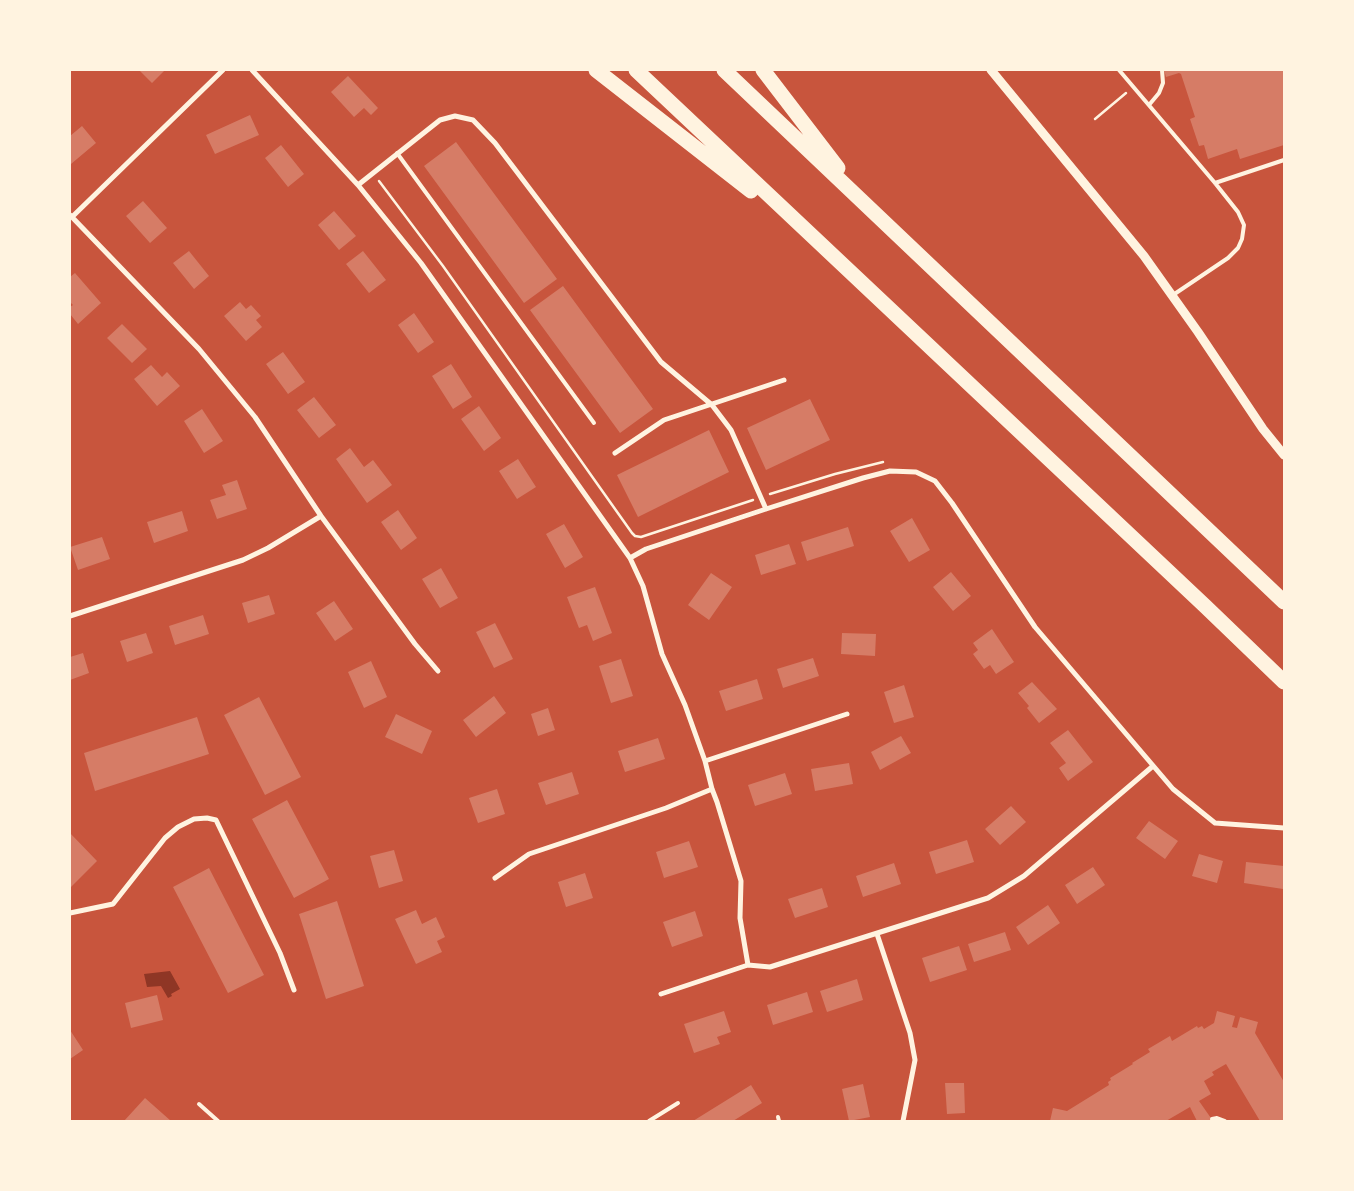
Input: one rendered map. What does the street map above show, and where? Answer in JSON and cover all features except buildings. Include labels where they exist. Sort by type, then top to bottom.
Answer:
[{"type":"highway","points":[[596,70],[820,245]]},
{"type":"highway","points":[[636,70],[1284,682]]},
{"type":"highway","points":[[724,70],[1284,602]]},
{"type":"highway","points":[[763,70],[863,201]]},
{"type":"street","points":[[223,70],[71,216],[199,349],[255,417],[321,516],[415,644],[438,671]]},
{"type":"street","points":[[252,70],[358,185],[421,263],[630,558],[643,586],[662,654],[685,705],[705,761],[741,881],[740,918],[748,965]]},
{"type":"street","points":[[991,70],[1144,256],[1263,429],[1284,456]]},
{"type":"street","points":[[358,185],[440,120],[456,116],[473,120],[494,143],[661,362],[712,405],[731,430],[766,509]]},
{"type":"street","points":[[615,453],[664,420],[784,380]]},
{"type":"street","points":[[630,558],[646,549],[766,509],[890,471],[916,472],[935,481],[952,503],[1035,627],[1173,789],[1215,823],[1284,828]]},
{"type":"street","points":[[70,616],[243,560],[268,548],[321,516]]},
{"type":"street","points":[[705,761],[847,714]]},
{"type":"street","points":[[661,994],[748,965],[770,967],[988,898],[1004,890],[1024,876],[1153,766]]},
{"type":"street","points":[[495,878],[529,854],[666,808],[712,789]]},
{"type":"street","points":[[70,913],[114,904],[165,838],[178,827],[194,820],[207,818],[216,820],[280,953],[294,990]]},
{"type":"street","points":[[877,934],[910,1034],[916,1060],[903,1121]]},
{"type":"lane","points":[[1120,70],[1216,182],[1238,212],[1244,226],[1238,248],[1215,267],[1172,295]]},
{"type":"lane","points":[[1149,105],[1159,93],[1163,83],[1162,70]]},
{"type":"lane","points":[[397,153],[594,423]]},
{"type":"lane","points":[[1216,182],[1284,160]]},
{"type":"lane","points":[[649,1121],[678,1103]]},
{"type":"lane","points":[[199,1104],[218,1121]]},
{"type":"lane","points":[[1212,1119],[1218,1118],[1225,1121]]},
{"type":"path","points":[[1095,119],[1134,87]]},
{"type":"path","points":[[372,173],[443,266],[635,536],[641,537],[761,497],[880,462],[884,462],[890,471]]},
{"type":"shaded area","points":[[170,971],[180,989],[171,994],[172,996],[168,998],[161,986],[147,987],[144,974]]}]
